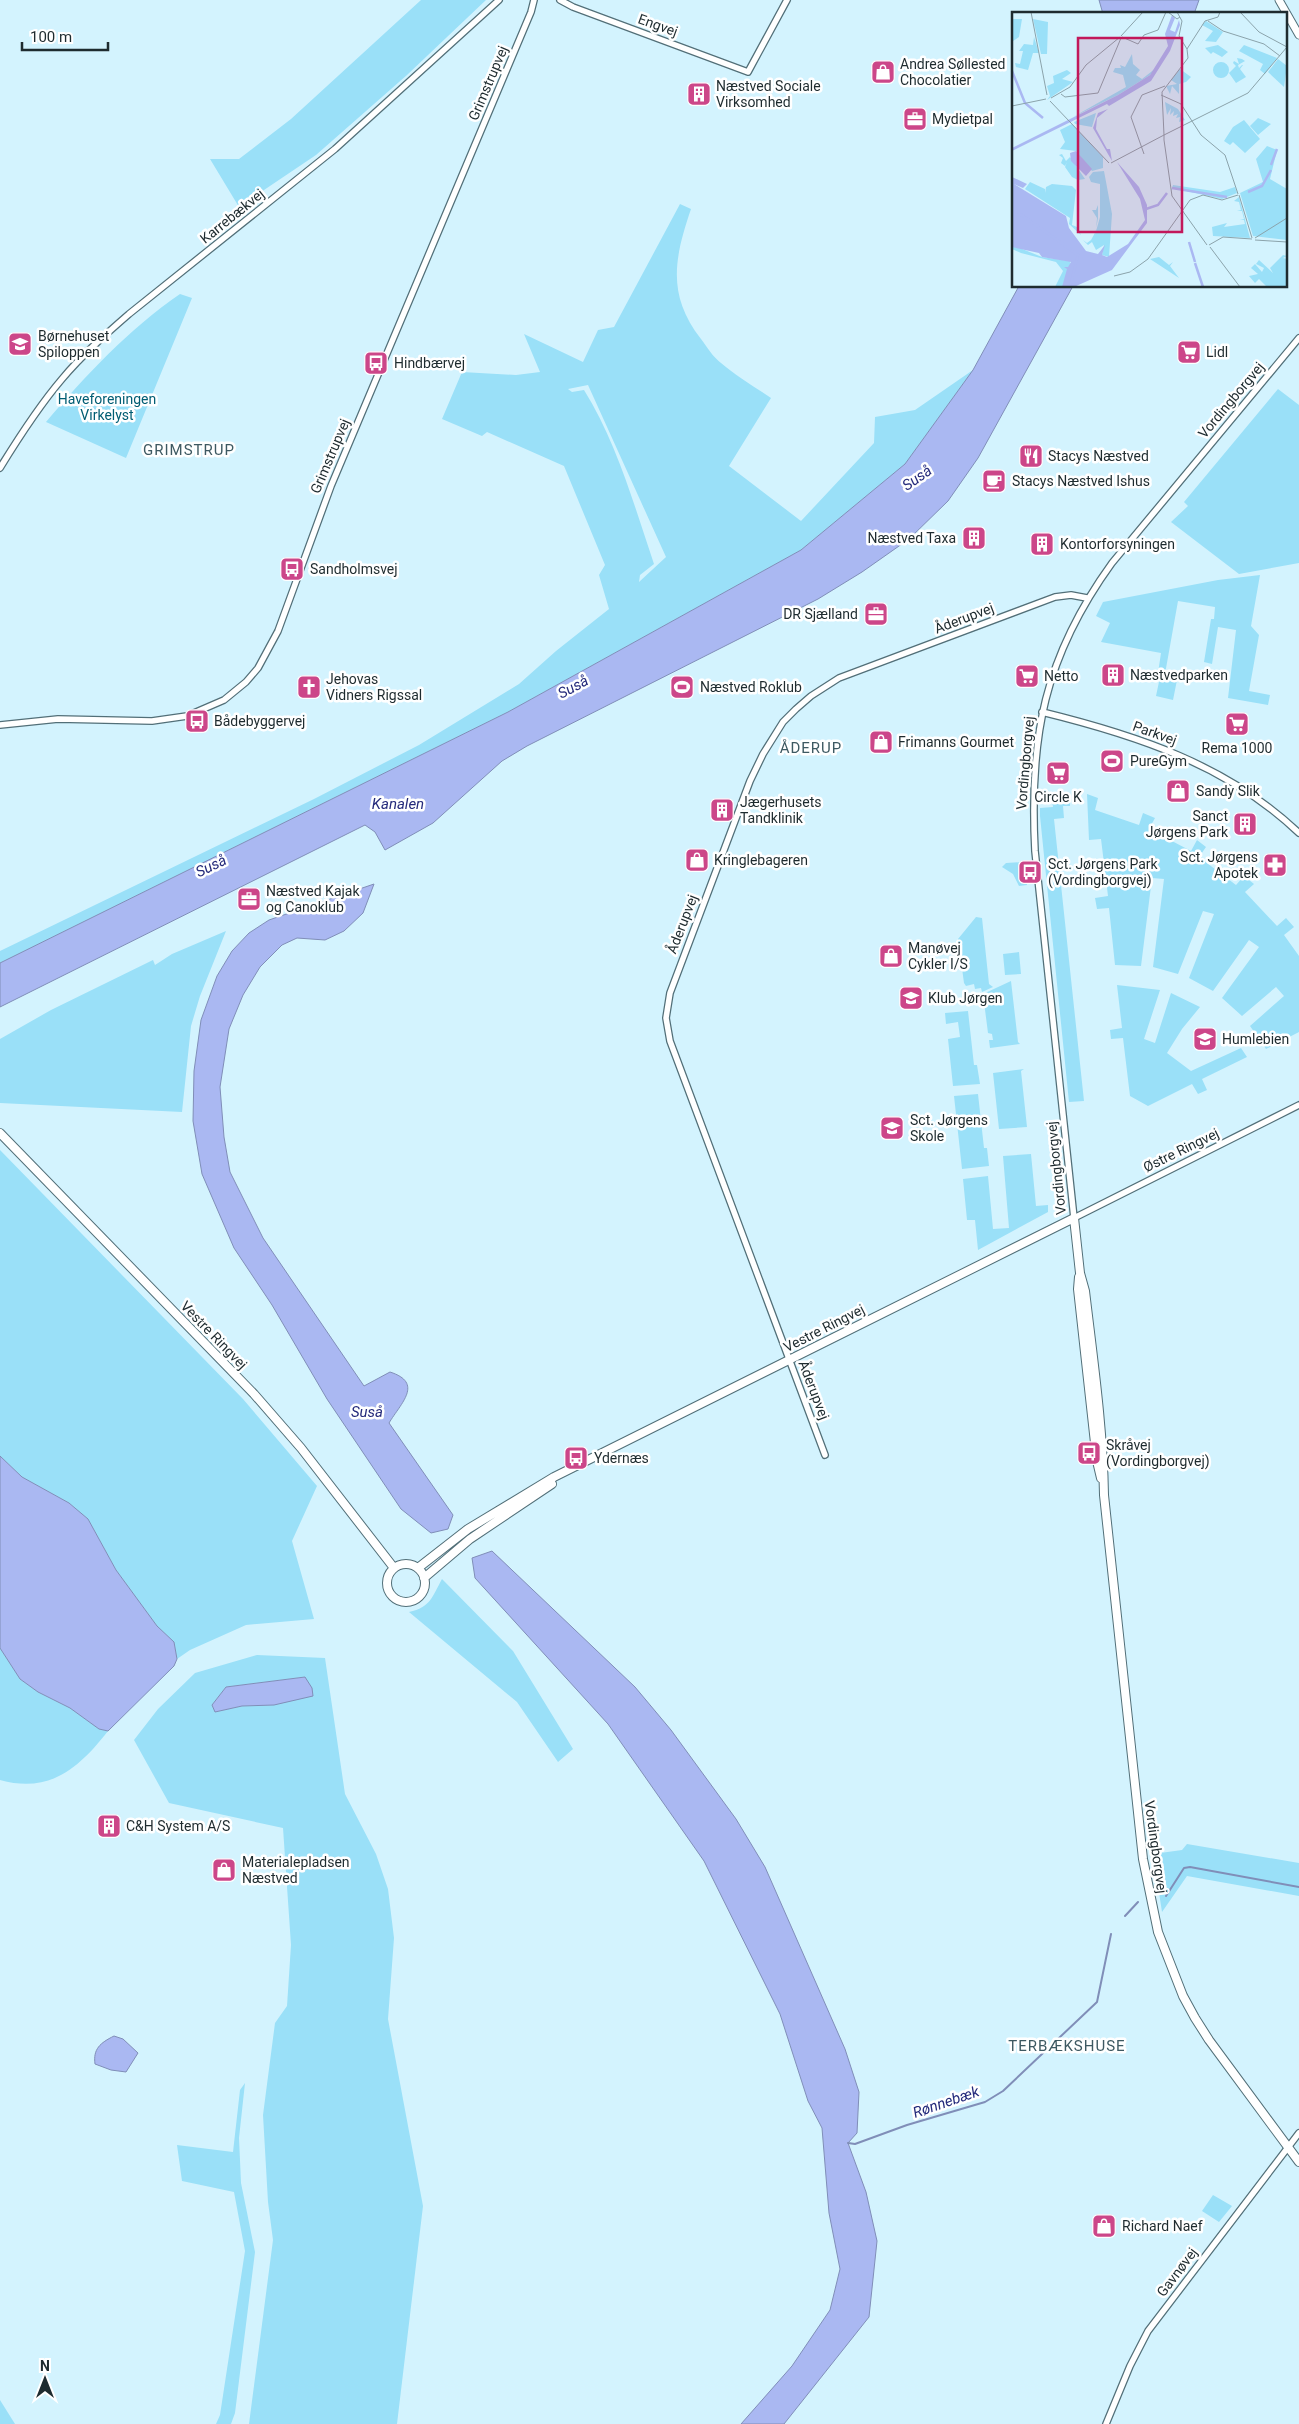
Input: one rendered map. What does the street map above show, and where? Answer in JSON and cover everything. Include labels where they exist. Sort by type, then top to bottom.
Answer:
[{"type":"main road","points":[[1279,0],[1286,12]]},
{"type":"main road","points":[[1286,12],[1299,35]]},
{"type":"main road","name":"Vestre Ringvej","points":[[0,1133],[254,1394],[301,1448],[394,1568]]},
{"type":"main road","name":"Vestre Ringvej","points":[[418,1568],[468,1528],[554,1477],[1074,1218]]},
{"type":"main road","name":"Vordingborgvej","points":[[1074,1218],[1080,1273],[1078,1289],[1097,1461],[1104,1495],[1143,1859],[1158,1932],[1174,1975],[1195,2018],[1299,2162]]},
{"type":"main road","name":"Vestre Ringvej","points":[[424,1578],[470,1539],[586,1462]]},
{"type":"main road","points":[[409,1564],[418,1568],[425,1584],[420,1596],[408,1602],[397,1600],[387,1587],[388,1576],[394,1568],[409,1564]]},
{"type":"street","name":"Karrebækvej","points":[[0,468],[37,411],[63,378],[104,336],[335,149],[499,0]]},
{"type":"street","name":"Grimstrupvej","points":[[0,725],[58,719],[152,721],[187,716],[224,700],[246,682],[258,668],[278,631],[330,486],[531,12],[534,0]]},
{"type":"street","name":"Engvej","points":[[560,0],[573,8],[748,72],[787,0]]},
{"type":"street","name":"Vordingborgvej","points":[[1074,1218],[1035,851],[1032,801],[1042,712],[1052,674],[1066,640],[1087,598],[1112,563],[1299,338]]},
{"type":"street","name":"Åderupvej","points":[[825,1455],[670,1041],[666,1018],[670,993],[750,781],[763,754],[783,722],[811,696],[839,678],[1055,597],[1070,595],[1087,598]]},
{"type":"street","name":"Parkvej","points":[[1042,712],[1142,740],[1202,766],[1247,793],[1299,833]]},
{"type":"street","name":"Østre Ringvej","points":[[1074,1218],[1299,1106]]},
{"type":"street","name":"Gavnøvej","points":[[1106,2424],[1130,2366],[1148,2331],[1299,2133]]},
{"type":"green space","points":[[421,0],[486,0],[407,75],[316,155],[239,207],[210,159],[239,159],[291,119]]},
{"type":"green space","points":[[680,204],[691,209],[678,261],[678,292],[683,307],[690,323],[715,358],[771,398],[729,466],[801,521],[874,443],[875,417],[915,410],[973,370],[905,464],[801,550],[508,712],[0,963],[0,951],[314,799],[419,745],[519,684],[556,651],[609,609],[599,575],[605,565],[564,466],[487,432],[482,436],[442,419],[462,372],[516,375],[540,372],[524,334],[583,362],[598,330],[614,327]],"holes":[[[588,385],[666,557],[639,582],[640,575],[654,564],[624,475],[606,431],[584,390],[572,392],[568,389]]]},
{"type":"green space","name":"Haveforeningen Virkelyst","points":[[180,294],[192,298],[126,458],[46,422],[109,353],[143,322]]},
{"type":"green space","points":[[1278,389],[1299,405],[1299,563],[1239,574],[1171,522],[1188,506],[1184,502]]},
{"type":"green space","points":[[1260,575],[1251,626],[1259,635],[1249,691],[1270,695],[1268,705],[1228,698],[1236,630],[1218,627],[1212,664],[1204,662],[1211,619],[1214,619],[1215,607],[1178,601],[1165,674],[1158,673],[1161,653],[1101,642],[1110,623],[1096,616],[1103,602],[1218,580]]},
{"type":"green space","points":[[1160,677],[1177,680],[1173,700],[1156,696]]},
{"type":"green space","points":[[1051,793],[1070,800],[1070,806],[1063,806],[1064,818],[1054,819],[1084,1101],[1069,1102],[1040,816],[1040,808],[1053,807]]},
{"type":"green space","points":[[1087,794],[1098,798],[1095,810],[1139,825],[1143,813],[1155,818],[1149,829],[1191,851],[1197,840],[1206,847],[1199,857],[1236,885],[1244,876],[1254,884],[1245,892],[1277,926],[1286,918],[1294,927],[1284,935],[1299,956],[1299,1032],[1266,1049],[1250,1026],[1284,996],[1276,987],[1242,1016],[1222,998],[1259,947],[1249,940],[1213,991],[1189,978],[1214,914],[1203,911],[1178,974],[1153,967],[1164,879],[1152,878],[1141,966],[1115,965],[1109,908],[1097,909],[1095,898],[1108,896],[1101,839],[1089,840]]},
{"type":"green space","points":[[1024,862],[1027,885],[1019,886],[1013,874],[1002,867],[1006,863]]},
{"type":"green space","points":[[976,917],[982,918],[989,984],[993,987],[982,992],[981,988],[975,989],[974,984],[966,986],[964,983],[958,939]]},
{"type":"green space","points":[[226,931],[200,996],[191,1026],[182,1112],[0,1103],[0,1039],[51,1010],[153,960],[155,965],[172,954]]},
{"type":"green space","points":[[1019,952],[1021,974],[1005,975],[1003,954]]},
{"type":"green space","points":[[1011,981],[1018,1042],[1020,1044],[990,1048],[989,1040],[993,1040],[992,1034],[988,1033],[983,994]]},
{"type":"green space","points":[[1117,985],[1160,990],[1144,1039],[1155,1043],[1171,993],[1200,1007],[1182,1029],[1167,1053],[1191,1071],[1241,1048],[1247,1057],[1202,1079],[1207,1090],[1198,1094],[1192,1084],[1148,1106],[1130,1096],[1123,1038],[1111,1039],[1110,1030],[1122,1028]]},
{"type":"green space","points":[[968,1011],[974,1065],[977,1065],[980,1084],[953,1086],[948,1039],[960,1037],[958,1022],[946,1024],[945,1013]]},
{"type":"green space","points":[[1024,1069],[1021,1071],[1027,1127],[999,1129],[993,1073]]},
{"type":"green space","points":[[978,1094],[984,1148],[987,1148],[989,1166],[962,1169],[954,1096]]},
{"type":"green space","points":[[0,1150],[243,1399],[317,1486],[292,1541],[314,1619],[246,1625],[190,1650],[177,1659],[174,1642],[157,1626],[116,1570],[88,1519],[69,1503],[22,1477],[0,1456]]},
{"type":"green space","points":[[1031,1154],[1036,1206],[1048,1205],[1048,1212],[978,1250],[975,1220],[967,1220],[963,1179],[988,1176],[993,1229],[1009,1228],[1003,1156]]},
{"type":"green space","points":[[442,1579],[513,1651],[573,1749],[558,1762],[517,1702],[409,1612],[422,1607],[430,1600]]},
{"type":"green space","points":[[0,1648],[20,1679],[38,1692],[70,1708],[99,1729],[108,1731],[86,1756],[62,1775],[34,1783],[0,1780]]},
{"type":"green space","points":[[257,1655],[325,1658],[345,1794],[376,1854],[388,1889],[394,1938],[388,2019],[423,2206],[397,2424],[249,2424],[273,2240],[268,2202],[263,2115],[275,2023],[287,2006],[291,1945],[283,1828],[169,1803],[134,1740],[158,1709],[195,1673]],"holes":[[[304,1677],[274,1705],[242,1706],[215,1712],[212,1705],[226,1687]]]},
{"type":"green space","points":[[1187,1844],[1299,1863],[1299,1896],[1187,1876],[1162,1912],[1153,1854],[1182,1850]]},
{"type":"green space","points":[[245,2083],[239,2138],[241,2183],[255,2252],[235,2413],[231,2424],[216,2424],[220,2415],[245,2251],[234,2192],[182,2181],[177,2145],[233,2152],[240,2090]]},
{"type":"green space","points":[[1213,2195],[1232,2206],[1219,2222],[1202,2211]]},
{"type":"green space","points":[[0,2400],[15,2424],[0,2424]]},
{"type":"water","points":[[1099,0],[1199,0],[1195,12],[1102,12]]},
{"type":"water","name":"Kanalen","points":[[1018,288],[1072,288],[978,458],[948,501],[909,539],[862,572],[818,599],[527,746],[502,761],[433,823],[385,850],[375,832],[365,825],[0,1007],[0,963],[508,712],[801,550],[905,464],[973,370]]},
{"type":"water","name":"Suså","points":[[374,884],[363,913],[344,931],[325,940],[297,938],[282,945],[260,967],[243,995],[229,1029],[220,1087],[224,1137],[230,1172],[263,1238],[364,1386],[390,1372],[406,1382],[407,1394],[389,1423],[453,1515],[448,1529],[431,1533],[401,1509],[327,1399],[272,1305],[234,1248],[202,1174],[193,1121],[194,1071],[201,1020],[217,976],[232,951],[249,933],[269,920]]},
{"type":"water","points":[[0,1456],[22,1477],[69,1503],[88,1519],[116,1570],[157,1626],[174,1642],[177,1659],[174,1666],[108,1731],[99,1729],[70,1708],[38,1692],[20,1679],[0,1648]]},
{"type":"water","points":[[492,1551],[635,1687],[671,1730],[736,1819],[765,1867],[845,2049],[859,2092],[857,2133],[848,2143],[866,2192],[877,2241],[869,2317],[784,2424],[741,2424],[792,2366],[830,2310],[840,2269],[829,2213],[822,2128],[808,2101],[780,2014],[704,1861],[608,1724],[475,1578],[472,1558]]},
{"type":"water","points":[[305,1677],[312,1688],[313,1696],[274,1705],[242,1706],[215,1712],[212,1705],[226,1687]]},
{"type":"water","points":[[114,2036],[123,2039],[138,2053],[126,2072],[111,2070],[95,2064],[96,2050],[105,2041]]},
{"type":"waterway","name":"Rønnebæk","points":[[1166,1896],[1184,1868],[1190,1867],[1299,1887]]},
{"type":"waterway","name":"Rønnebæk","points":[[1125,1916],[1138,1902]]},
{"type":"waterway","name":"Rønnebæk","points":[[848,2143],[855,2144],[907,2125],[985,2102],[1003,2091],[1097,2002],[1111,1934]]},
{"type":"place","name":"Andrea Søllested Chocolatier","points":[[883,72]]},
{"type":"place","name":"Næstved Sociale Virksomhed","points":[[699,94]]},
{"type":"place","name":"Mydietpal","points":[[915,119]]},
{"type":"place","name":"Børnehuset Spiloppen","points":[[20,344]]},
{"type":"place","name":"Lidl","points":[[1189,352]]},
{"type":"place","name":"Hindbærvej","points":[[376,363]]},
{"type":"place","name":"Stacys Næstved","points":[[1031,456]]},
{"type":"place","name":"Stacys Næstved Ishus","points":[[994,481]]},
{"type":"place","name":"Næstved Taxa","points":[[974,538]]},
{"type":"place","name":"Kontorforsyningen","points":[[1042,544]]},
{"type":"place","name":"Sandholmsvej","points":[[292,569]]},
{"type":"place","name":"DR Sjælland","points":[[876,614]]},
{"type":"place","name":"Næstvedparken","points":[[1113,675]]},
{"type":"place","name":"Netto","points":[[1027,676]]},
{"type":"place","name":"Jehovas Vidners Rigssal","points":[[309,687]]},
{"type":"place","name":"Næstved Roklub","points":[[682,687]]},
{"type":"place","name":"Bådebyggervej","points":[[197,721]]},
{"type":"place","name":"Rema 1000","points":[[1237,724]]},
{"type":"place","name":"Frimanns Gourmet","points":[[881,742]]},
{"type":"place","name":"PureGym","points":[[1112,761]]},
{"type":"place","name":"Circle K","points":[[1058,773]]},
{"type":"place","name":"Sandy Slik","points":[[1178,791]]},
{"type":"place","name":"Jægerhusets Tandklinik","points":[[722,810]]},
{"type":"place","name":"Sanct Jørgens Park","points":[[1245,824]]},
{"type":"place","name":"Kringlebageren","points":[[697,860]]},
{"type":"place","name":"Sct. Jørgens Apotek","points":[[1275,865]]},
{"type":"place","name":"Sct. Jørgens Park (Vordingborgvej)","points":[[1030,872]]},
{"type":"place","name":"Næstved Kajak og Canoklub","points":[[249,899]]},
{"type":"place","name":"Manøvej Cykler I/S","points":[[891,956]]},
{"type":"place","name":"Klub Jørgen","points":[[911,998]]},
{"type":"place","name":"Humlebien","points":[[1205,1039]]},
{"type":"place","name":"Sct. Jørgens Skole","points":[[892,1128]]},
{"type":"place","name":"Skråvej (Vordingborgvej)","points":[[1089,1453]]},
{"type":"place","name":"Ydernæs","points":[[576,1458]]},
{"type":"place","name":"C&H System A/S","points":[[109,1826]]},
{"type":"place","name":"Materialepladsen Næstved","points":[[224,1870]]},
{"type":"place","name":"Richard Naef","points":[[1104,2226]]},
{"type":"district","name":"GRIMSTRUP","points":[[189,450]]},
{"type":"district","name":"ÅDERUP","points":[[811,748]]},
{"type":"district","name":"TERBÆKSHUSE","points":[[1067,2046]]}]
